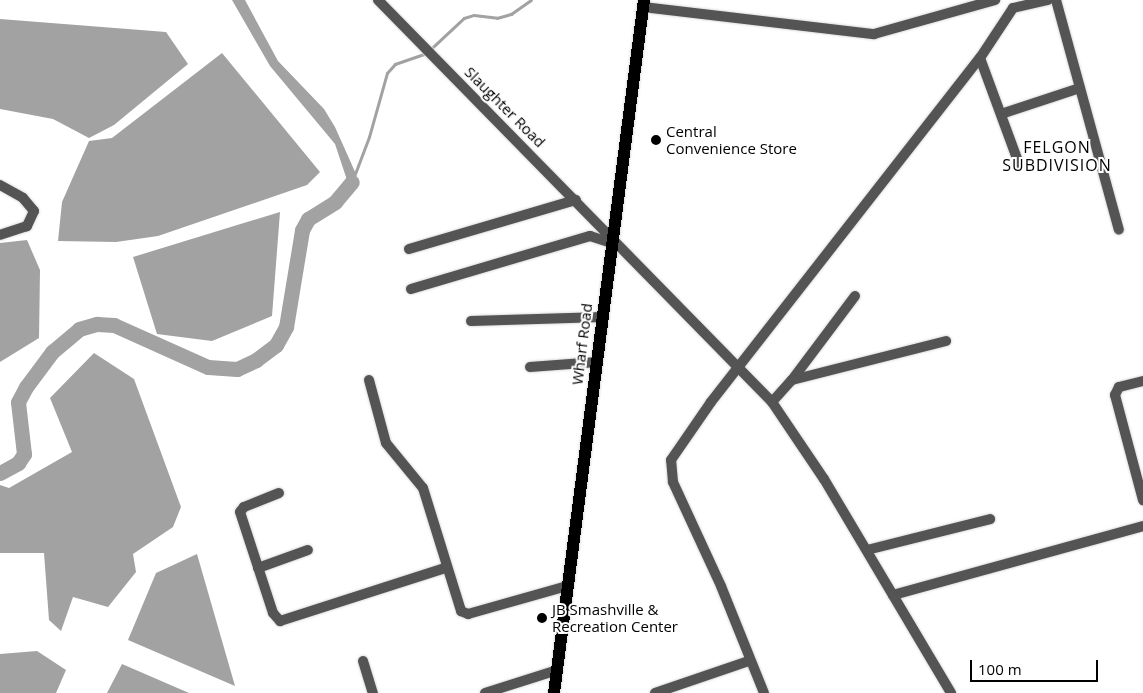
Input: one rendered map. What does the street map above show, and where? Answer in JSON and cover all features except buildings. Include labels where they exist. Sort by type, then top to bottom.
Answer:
[{"type":"main road","name":"Wharf Road","points":[[554,693],[644,4]]},
{"type":"street","name":"Slaughter Road","points":[[378,0],[772,402],[867,550],[951,693]]},
{"type":"street","points":[[644,4],[874,34],[995,0]]},
{"type":"street","points":[[764,693],[749,662],[721,586],[672,482],[670,467],[681,446],[738,367],[863,212],[980,58],[1011,4],[1048,0]]},
{"type":"street","points":[[1056,0],[1119,230]]},
{"type":"street","points":[[980,58],[1019,164]]},
{"type":"street","points":[[1001,114],[1080,88]]},
{"type":"street","points":[[0,184],[23,198],[34,211],[27,226],[0,235]]},
{"type":"street","points":[[409,249],[576,200]]},
{"type":"street","points":[[411,289],[590,236],[612,239]]},
{"type":"street","points":[[772,402],[792,380],[855,296]]},
{"type":"street","points":[[471,321],[603,317]]},
{"type":"street","points":[[792,380],[946,341]]},
{"type":"street","points":[[530,367],[597,362]]},
{"type":"street","points":[[368,380],[386,443],[423,488],[445,568],[464,614],[567,586]]},
{"type":"street","points":[[1143,381],[1119,388],[1115,396],[1143,500]]},
{"type":"street","points":[[279,494],[241,509],[240,516],[273,613],[277,619],[285,621],[368,591],[445,568]]},
{"type":"street","points":[[867,550],[990,519]]},
{"type":"street","points":[[893,595],[1143,526]]},
{"type":"street","points":[[258,568],[308,550]]},
{"type":"street","points":[[363,661],[373,693]]},
{"type":"street","points":[[655,693],[749,662]]},
{"type":"street","points":[[485,693],[556,670]]},
{"type":"shaded area","points":[[232,0],[245,0],[278,61],[324,109],[335,127],[356,174],[349,186],[335,144],[270,66]]},
{"type":"shaded area","points":[[0,19],[166,32],[188,64],[114,125],[89,138],[53,119],[0,109]]},
{"type":"shaded area","points":[[222,53],[320,172],[307,185],[158,236],[116,242],[58,241],[62,202],[89,141],[112,138]]},
{"type":"shaded area","points":[[280,212],[272,316],[212,341],[157,334],[133,257]]},
{"type":"shaded area","points":[[27,240],[40,270],[39,338],[0,362],[0,243]]},
{"type":"shaded area","points":[[94,353],[134,379],[181,507],[173,527],[133,554],[136,572],[108,607],[73,597],[61,631],[49,620],[44,553],[0,553],[0,485],[9,488],[72,452],[50,398]]},
{"type":"shaded area","points":[[197,554],[235,686],[128,640],[156,573]]},
{"type":"shaded area","points":[[37,651],[66,670],[56,693],[0,693],[0,654]]},
{"type":"shaded area","points":[[122,664],[189,693],[107,693]]},
{"type":"waterway","points":[[433,47],[464,18],[474,15],[497,18],[511,14],[531,0]]},
{"type":"waterway","points":[[352,182],[369,137],[387,73],[395,64],[424,54]]},
{"type":"waterway","points":[[0,473],[18,463],[24,454],[18,402],[26,387],[52,352],[79,329],[97,324],[114,325],[208,367],[237,369],[256,360],[276,345],[286,327],[302,230],[308,219],[335,202],[352,182]]},
{"type":"place","name":"Central Convenience Store","points":[[656,140]]},
{"type":"place","name":"JB Smashville & Recreation Center","points":[[542,618]]},
{"type":"district","name":"FELGON SUBDIVISION","points":[[1057,156]]}]
